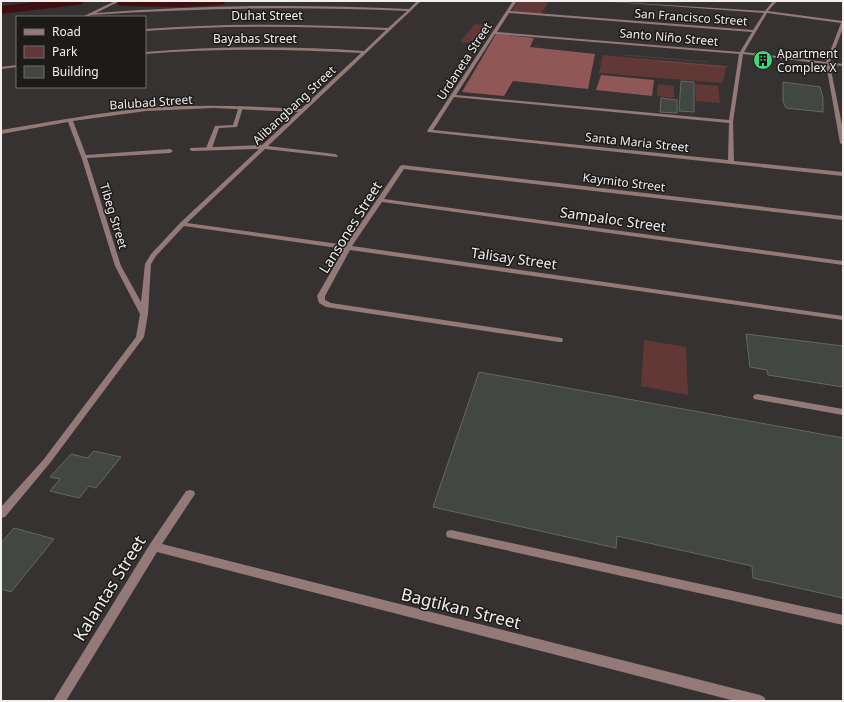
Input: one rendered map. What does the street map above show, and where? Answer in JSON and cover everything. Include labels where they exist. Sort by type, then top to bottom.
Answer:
[{"type":"street","points":[[86,16],[118,1]]},
{"type":"street","name":"Alibangbang Street","points":[[1,514],[47,461],[120,366],[140,337],[144,314],[148,264],[153,255],[182,224],[390,30],[419,1]]},
{"type":"street","name":"Urdaneta Street","points":[[430,131],[515,1]]},
{"type":"street","points":[[602,1],[766,12],[843,22],[828,63],[843,143]]},
{"type":"street","points":[[731,162],[731,122],[742,53],[766,12],[775,1]]},
{"type":"street","points":[[90,14],[201,7],[254,6],[344,7],[410,10]]},
{"type":"street","name":"San Francisco Street","points":[[507,12],[754,31]]},
{"type":"street","name":"Duhat Street","points":[[146,30],[246,25],[318,25],[390,30]]},
{"type":"street","name":"Santo Niño Street","points":[[494,33],[742,53],[843,65]]},
{"type":"street","name":"Bayabas Street","points":[[146,53],[246,47],[294,47],[366,52]]},
{"type":"street","points":[[1,68],[16,66]]},
{"type":"street","points":[[452,96],[731,122]]},
{"type":"street","points":[[209,148],[217,127],[235,126],[241,107]]},
{"type":"street","name":"Balubad Street","points":[[1,132],[126,112],[241,107],[303,111]]},
{"type":"street","name":"Tibeg Street","points":[[70,120],[84,157],[118,266],[144,314]]},
{"type":"street","name":"Santa Maria Street","points":[[430,131],[843,174]]},
{"type":"street","points":[[192,149],[264,147],[335,156]]},
{"type":"street","points":[[84,157],[170,151]]},
{"type":"street","name":"Lansones Street","points":[[402,168],[348,248],[321,296],[322,301],[329,305],[559,340]]},
{"type":"street","name":"Kaymito Street","points":[[402,168],[843,218]]},
{"type":"street","name":"Sampaloc Street","points":[[381,200],[843,263]]},
{"type":"street","name":"Talisay Street","points":[[182,224],[843,318]]},
{"type":"street","points":[[757,397],[843,412]]},
{"type":"street","name":"Kalantas Street","points":[[59,701],[154,547],[190,494]]},
{"type":"street","points":[[451,534],[843,620]]},
{"type":"street","name":"Bagtikan Street","points":[[154,547],[760,701]]},
{"type":"path","points":[[659,61],[739,68]]},
{"type":"green space","points":[[518,1],[549,1],[541,14],[511,12]]},
{"type":"green space","points":[[475,24],[494,26],[480,43],[460,42]]},
{"type":"green space","points":[[603,55],[726,66],[723,83],[599,73]]},
{"type":"green space","points":[[658,84],[674,86],[674,98],[657,96]]},
{"type":"green space","points":[[695,84],[718,86],[720,103],[696,101]]},
{"type":"green space","points":[[644,340],[686,347],[688,395],[641,386]]},
{"type":"shaded area","points":[[496,34],[534,38],[530,47],[595,54],[588,89],[513,81],[504,96],[462,92]]},
{"type":"shaded area","points":[[601,75],[654,80],[652,96],[596,90]]},
{"type":"building","points":[[681,81],[694,82],[694,112],[679,111]]},
{"type":"building","points":[[783,82],[820,87],[823,98],[823,112],[786,108],[783,101]]},
{"type":"building","points":[[661,98],[677,100],[677,113],[660,112]]},
{"type":"building","points":[[746,334],[843,346],[843,387],[768,375],[767,370],[750,367]]},
{"type":"building","points":[[479,372],[843,438],[843,598],[753,578],[752,566],[617,536],[616,548],[433,507]]},
{"type":"building","points":[[94,451],[121,457],[96,488],[89,486],[79,498],[50,491],[60,479],[50,477],[71,454],[87,458]]},
{"type":"building","points":[[14,528],[54,539],[11,592],[1,589],[1,543]]},
{"type":"waterway","points":[[1,10],[77,1]]},
{"type":"waterway","points":[[123,2],[178,3],[219,1]]},
{"type":"place","name":"Apartment Complex X","points":[[763,60]]}]
